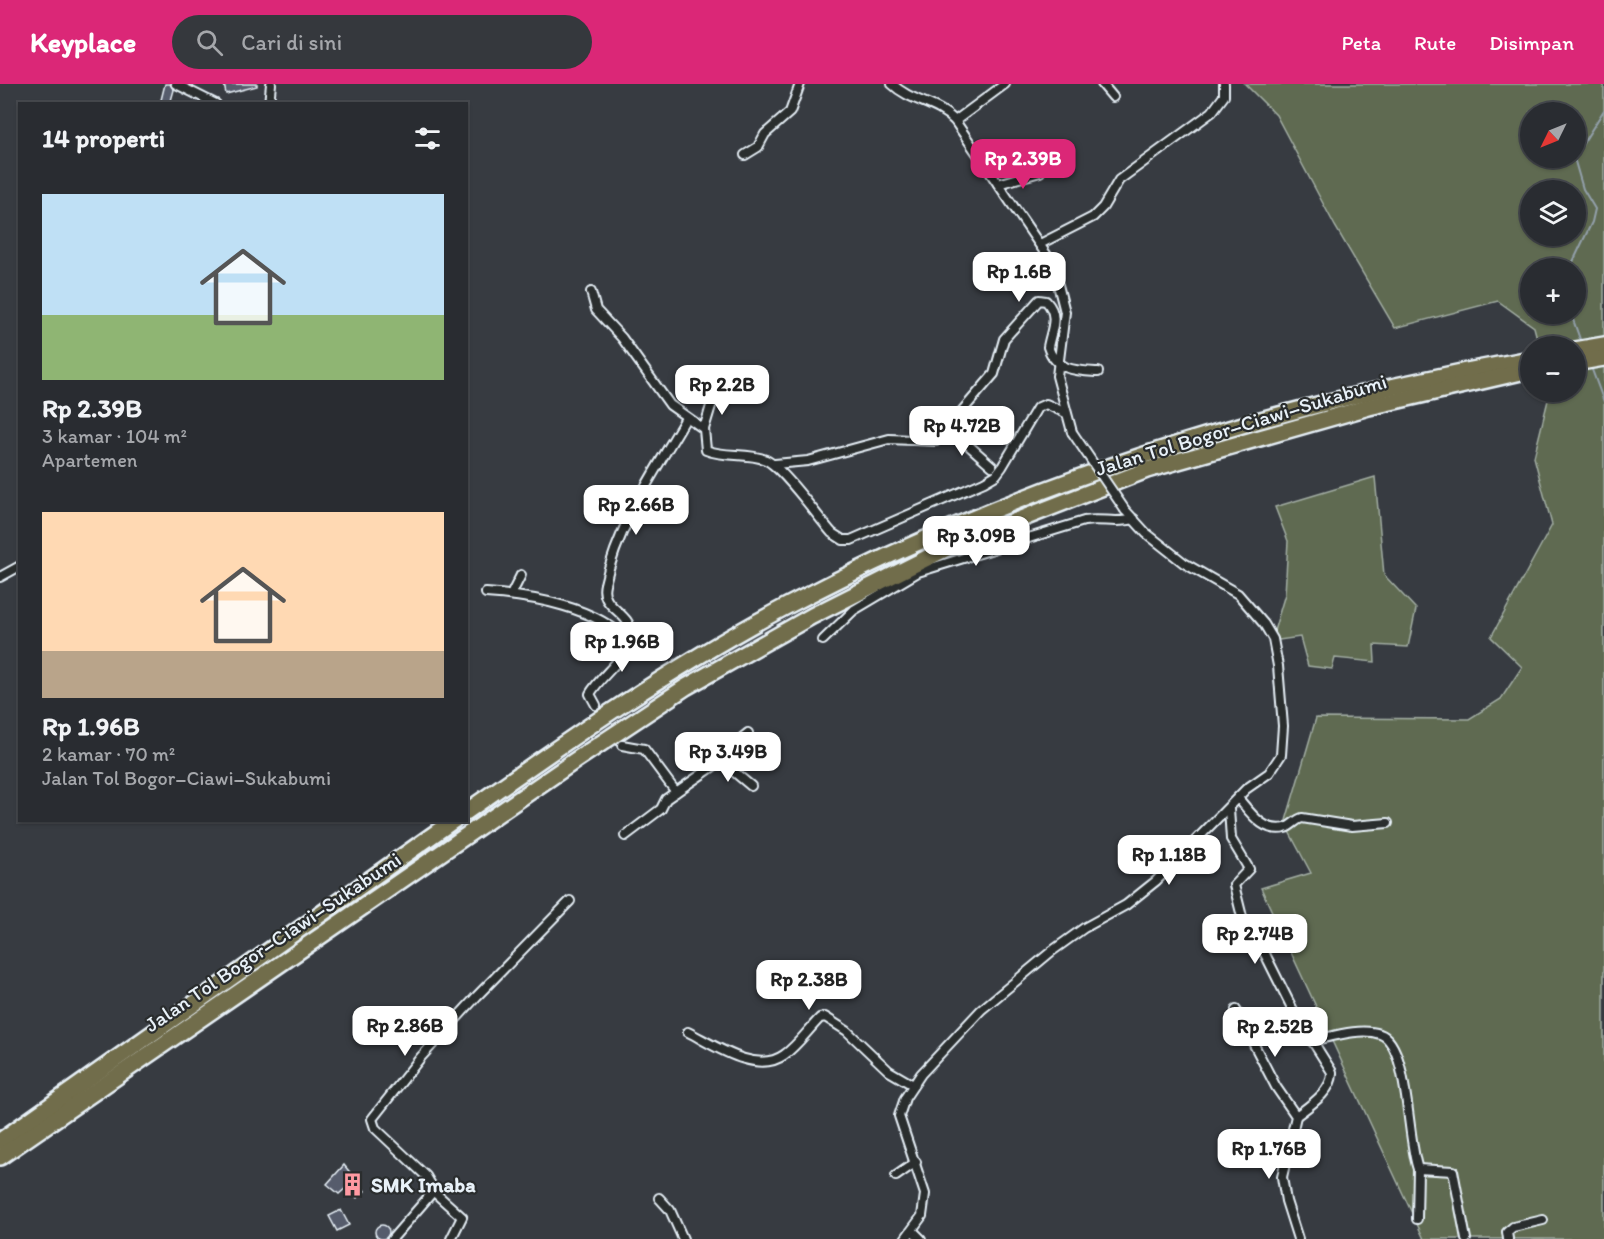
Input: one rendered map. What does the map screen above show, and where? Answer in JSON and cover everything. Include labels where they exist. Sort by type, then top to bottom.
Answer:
[{"type":"highway","points":[[1586,348],[1604,345]]},
{"type":"highway","points":[[1586,361],[1604,358]]},
{"type":"highway","name":"Jalan Tol Bogor–Ciawi–Sukabumi","points":[[468,811],[554,750],[688,664],[785,607],[861,569],[1015,502],[1127,459],[1215,431],[1360,395],[1520,366]]},
{"type":"highway","name":"Jalan Tol Bogor–Ciawi–Sukabumi","points":[[0,1157],[586,753],[686,687],[812,616],[949,546],[1147,470],[1520,367]]},
{"type":"highway","name":"Jalan Tol Bogor–Ciawi–Sukabumi","points":[[0,1141],[451,822]]},
{"type":"street","points":[[176,84],[212,102]]},
{"type":"street","points":[[268,102],[271,84]]},
{"type":"street","points":[[745,155],[758,147],[765,134],[790,112],[800,84]]},
{"type":"street","points":[[892,84],[911,98],[940,108],[955,121],[1040,244],[1053,268],[1065,312],[1057,362],[1057,381],[1072,432],[1125,510],[1146,533],[1184,563],[1242,598],[1273,639],[1284,735],[1281,755],[1269,773],[1238,798],[1158,879],[1126,905],[1059,946],[985,1007],[913,1085],[902,1105],[899,1120],[916,1162],[925,1201],[922,1216],[905,1239]]},
{"type":"street","points":[[955,121],[1005,84]]},
{"type":"street","points":[[1101,84],[1113,97]]},
{"type":"street","points":[[1040,244],[1097,214],[1119,180],[1212,111],[1224,96],[1224,84]]},
{"type":"street","points":[[998,184],[1040,172]]},
{"type":"street","points":[[591,292],[596,310],[622,338],[670,405],[705,429]]},
{"type":"street","points":[[714,396],[705,429],[704,447],[707,451],[735,457],[754,456],[775,464],[808,461],[889,439],[933,442],[949,429],[996,371],[1006,337],[1039,300],[1046,302],[1053,312],[1054,322],[1048,346],[1057,362],[1070,371],[1098,372]]},
{"type":"street","points":[[775,464],[832,533],[843,540],[851,540],[996,475],[1037,408],[1046,405],[1066,413]]},
{"type":"street","points":[[596,705],[590,694],[629,643],[631,629],[626,619],[608,603],[603,593],[615,548],[686,418]]},
{"type":"street","points":[[949,429],[992,466]]},
{"type":"street","points":[[823,640],[854,610],[918,572],[1084,521],[1100,518],[1121,523],[1134,519]]},
{"type":"street","points":[[0,577],[18,567]]},
{"type":"street","points":[[511,595],[521,575]]},
{"type":"street","points":[[486,593],[543,600],[587,615],[614,629],[629,643]]},
{"type":"street","points":[[625,836],[661,809],[663,802],[721,761],[731,746],[748,733]]},
{"type":"street","points":[[622,745],[644,749],[676,792]]},
{"type":"street","points":[[721,761],[751,786]]},
{"type":"street","points":[[1238,798],[1260,822],[1270,829],[1288,827],[1302,818],[1352,826],[1388,823]]},
{"type":"street","points":[[1229,808],[1231,839],[1249,869],[1234,883],[1239,908],[1311,1041],[1330,1067],[1332,1077],[1324,1091],[1296,1116],[1282,1177],[1298,1239]]},
{"type":"street","points":[[452,1239],[462,1217],[433,1191],[426,1176],[375,1128],[372,1119],[421,1057],[570,901]]},
{"type":"street","points":[[1236,1010],[1276,1087],[1296,1116]]},
{"type":"street","points":[[688,1032],[734,1055],[767,1063],[785,1054],[820,1018],[825,1017],[837,1023],[890,1071],[913,1085]]},
{"type":"street","points":[[1311,1041],[1363,1032],[1378,1033],[1388,1038],[1400,1063],[1411,1148],[1418,1169],[1417,1219]]},
{"type":"street","points":[[896,1176],[916,1162]]},
{"type":"street","points":[[1418,1169],[1453,1171],[1466,1239]]},
{"type":"street","points":[[392,1239],[433,1191]]},
{"type":"street","points":[[659,1198],[670,1210],[683,1239]]},
{"type":"street","points":[[1509,1239],[1507,1232],[1513,1227],[1544,1220]]},
{"type":"street","points":[[912,1231],[921,1239]]},
{"type":"green space","points":[[1245,84],[1604,84],[1604,1239],[1424,1239],[1261,888],[1311,873],[1285,824],[1316,718],[1469,719],[1501,699],[1522,667],[1491,637],[1552,525],[1534,457],[1548,402],[1586,402],[1586,336],[1536,336],[1534,327],[1530,324],[1586,324],[1586,258],[1520,258],[1520,317],[1498,301],[1395,328],[1335,226],[1276,115]]},
{"type":"green space","points":[[1375,477],[1384,575],[1416,609],[1408,647],[1374,645],[1375,662],[1335,658],[1332,669],[1308,666],[1300,637],[1279,640],[1274,631],[1285,594],[1288,541],[1275,507]]},
{"type":"building","points":[[165,84],[170,84],[174,90],[171,102],[160,102]]},
{"type":"building","points":[[224,84],[257,84],[257,86],[226,94]]},
{"type":"building","name":"SMK Imaba","points":[[344,1165],[365,1191],[357,1198],[347,1187],[339,1194],[327,1184]]},
{"type":"building","points":[[341,1210],[349,1225],[337,1231],[329,1216]]},
{"type":"building","name":"SMK Imaba","points":[[379,1225],[385,1225],[389,1232],[385,1239],[379,1239],[375,1235],[375,1229]]},
{"type":"waterway","points":[[1586,139],[1604,110]]},
{"type":"waterway","points":[[1575,258],[1592,222],[1595,209],[1583,189],[1577,168]]},
{"type":"waterway","points":[[1575,324],[1579,336]]},
{"type":"waterway","points":[[1591,367],[1604,402]]},
{"type":"tunnel","points":[[596,705],[616,736]]},
{"type":"place","name":"SMK Imaba","points":[[353,1185]]}]
